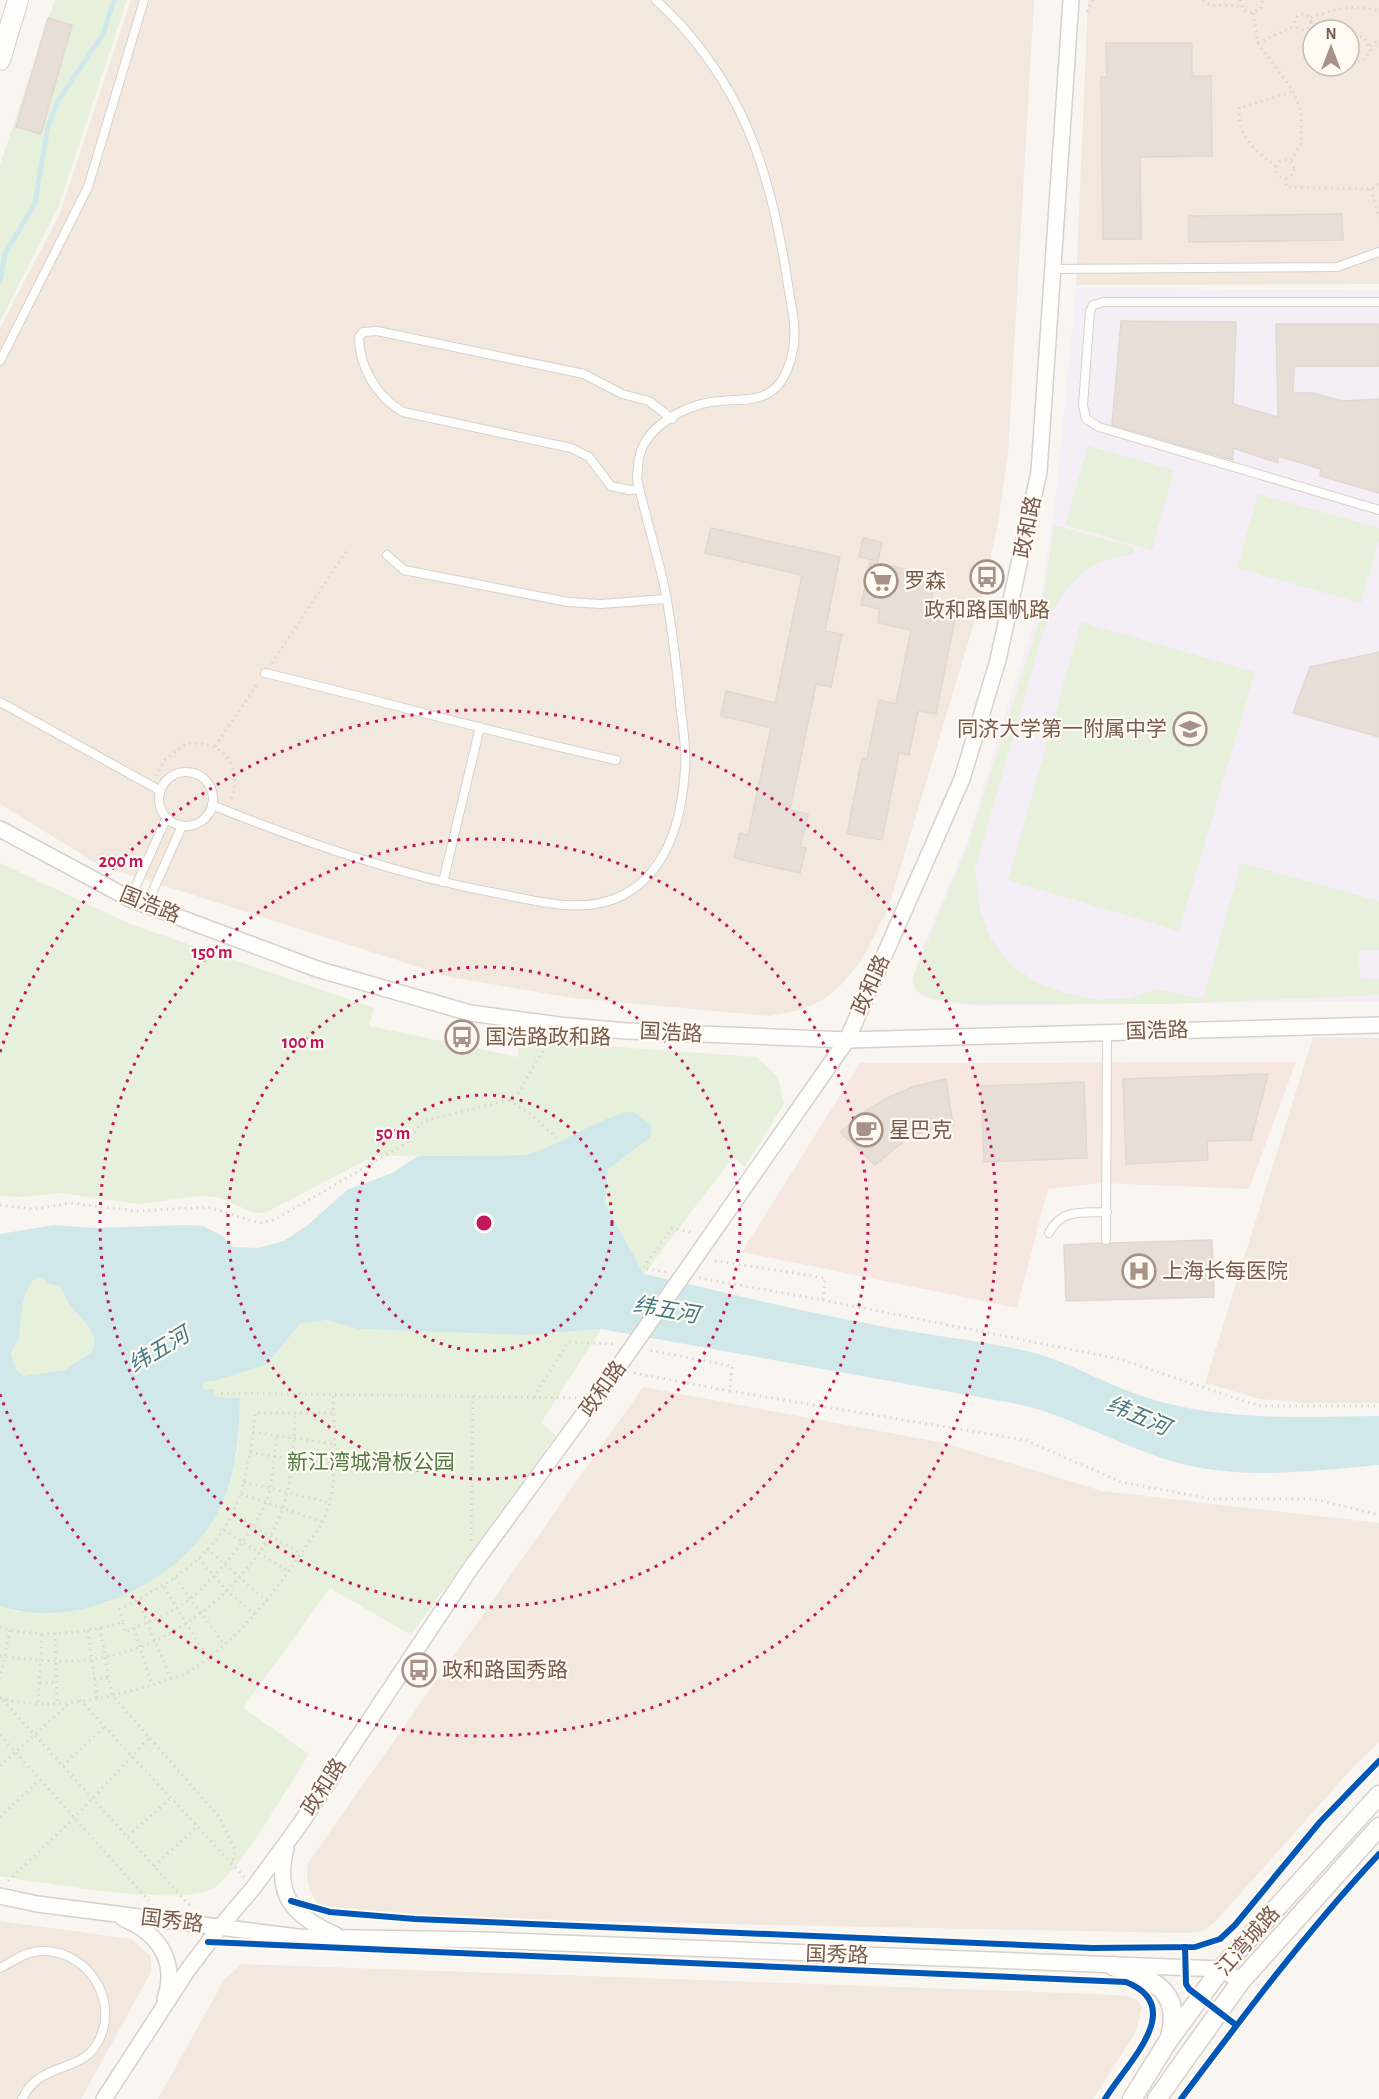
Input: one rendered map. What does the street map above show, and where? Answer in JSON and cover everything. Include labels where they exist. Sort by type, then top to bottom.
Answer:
[{"type":"main road","points":[[0,60],[18,0]]},
{"type":"street","name":"政和路","points":[[344,1938],[310,1924],[299,1914],[283,1885],[282,1866],[287,1845],[470,1569],[590,1407],[847,1040],[962,779],[998,660],[1039,472],[1071,0]]},
{"type":"street","name":"国浩路","points":[[0,829],[130,899],[317,969],[470,1013],[559,1025],[847,1040],[1379,1025]]},
{"type":"street","name":"江湾城路","points":[[1132,2099],[1168,2041],[1221,1969],[1379,1795]]},
{"type":"street","name":"政和路","points":[[104,2099],[213,1926],[255,1887],[301,1823]]},
{"type":"street","name":"江湾城路","points":[[1157,2099],[1242,1981],[1379,1827]]},
{"type":"street","name":"国秀路","points":[[0,1896],[298,1937],[484,1940],[1221,1969],[1242,1981]]},
{"type":"street","name":"政和路","points":[[107,1912],[149,1933],[163,1948],[168,1958],[170,1979],[163,2007]]},
{"type":"street","points":[[1113,1966],[1150,1978],[1164,1989],[1170,2002],[1172,2016],[1168,2041]]},
{"type":"lane","points":[[0,361],[88,187],[144,0]]},
{"type":"lane","points":[[212,805],[337,852],[443,882],[552,904],[582,906],[625,894],[656,867],[666,854],[673,837],[685,769],[673,633],[639,489],[639,459],[644,443],[672,418],[696,405],[760,398],[773,390],[784,376],[794,349],[792,311],[783,254],[767,187],[741,114],[711,61],[656,0]]},
{"type":"lane","points":[[1054,269],[1337,267],[1379,252]]},
{"type":"lane","points":[[1379,302],[1104,302],[1093,305],[1090,310],[1083,405],[1086,418],[1099,427],[1379,510]]},
{"type":"lane","points":[[639,489],[629,490],[610,486],[589,457],[571,448],[403,412],[385,400],[372,382],[359,337],[363,332],[377,331],[584,374],[622,394],[649,401],[672,418]]},
{"type":"lane","points":[[387,555],[404,570],[568,602],[601,604],[666,599]]},
{"type":"lane","points":[[265,673],[512,737],[616,760]]},
{"type":"lane","points":[[0,702],[159,790]]},
{"type":"lane","points":[[443,882],[480,727]]},
{"type":"lane","points":[[187,774],[199,776],[206,779],[212,789],[212,805],[202,820],[182,826],[166,819],[161,810],[159,790],[174,776],[187,774]]},
{"type":"lane","points":[[130,899],[166,819]]},
{"type":"lane","points":[[147,904],[182,826]]},
{"type":"lane","points":[[1106,1240],[1107,1033]]},
{"type":"lane","points":[[1049,1233],[1060,1217],[1070,1213],[1107,1212]]},
{"type":"lane","points":[[0,1968],[25,1954],[42,1951],[58,1953],[75,1958],[102,1989],[105,2009],[103,2027],[94,2048],[86,2056],[41,2075],[29,2086],[22,2099]]},
{"type":"path","points":[[1203,0],[1210,5],[1240,6]]},
{"type":"path","points":[[1240,0],[1243,10],[1253,13],[1261,8],[1263,0]]},
{"type":"path","points":[[1295,26],[1295,20],[1302,13],[1311,18],[1338,8],[1370,8],[1379,11]]},
{"type":"path","points":[[1253,13],[1258,43],[1293,92],[1301,112],[1301,144],[1290,162]]},
{"type":"path","points":[[1258,43],[1295,26]]},
{"type":"path","points":[[1295,26],[1301,29]]},
{"type":"path","points":[[1361,38],[1370,46]]},
{"type":"path","points":[[1361,62],[1366,60],[1370,46],[1379,40]]},
{"type":"path","points":[[1286,178],[1280,176],[1276,167],[1247,142],[1238,123],[1239,108],[1293,92]]},
{"type":"path","points":[[1276,167],[1284,160],[1290,162],[1294,171],[1286,178],[1286,187],[1371,189],[1379,184]]},
{"type":"path","points":[[1371,189],[1379,218]]},
{"type":"path","points":[[215,746],[347,550]]},
{"type":"path","points":[[151,786],[165,760],[174,750],[193,743],[215,746],[230,759],[235,772],[235,788],[226,811]]},
{"type":"path","points":[[0,1205],[35,1209],[70,1203],[136,1211],[208,1207],[259,1223],[274,1220],[405,1144],[423,1121],[509,1100],[518,1093],[559,1025]]},
{"type":"path","points":[[509,1100],[530,1114],[559,1140]]},
{"type":"path","points":[[710,1236],[672,1228],[643,1268],[687,1268],[825,1278],[823,1300]]},
{"type":"path","points":[[687,1268],[823,1300],[1119,1359],[1259,1406],[1379,1406]]},
{"type":"path","points":[[534,1397],[568,1342],[624,1346]]},
{"type":"path","points":[[646,1350],[732,1366],[730,1390]]},
{"type":"path","points":[[619,1366],[730,1390],[1025,1440],[1121,1482],[1212,1499],[1313,1499],[1379,1515]]},
{"type":"path","points":[[221,1393],[569,1397],[579,1399],[590,1407]]},
{"type":"path","points":[[1,1698],[57,1702],[112,1695],[185,1674],[224,1644],[267,1601],[323,1522],[333,1464],[333,1396]]},
{"type":"path","points":[[470,1569],[473,1396]]},
{"type":"path","points":[[276,1436],[275,1456],[266,1502],[242,1541],[223,1565],[190,1599],[125,1632],[120,1609],[164,1587],[175,1578],[199,1558],[234,1515],[250,1453],[255,1413],[333,1413]]},
{"type":"path","points":[[2,1656],[40,1661],[106,1657],[155,1641],[199,1613],[238,1578],[269,1536],[286,1491],[296,1413]]},
{"type":"path","points":[[253,1432],[334,1444]]},
{"type":"path","points":[[250,1453],[333,1464]]},
{"type":"path","points":[[244,1482],[328,1502]]},
{"type":"path","points":[[241,1494],[323,1522]]},
{"type":"path","points":[[234,1515],[301,1553]]},
{"type":"path","points":[[224,1530],[289,1572]]},
{"type":"path","points":[[207,1549],[267,1601]]},
{"type":"path","points":[[199,1558],[226,1590],[255,1615]]},
{"type":"path","points":[[175,1578],[224,1644]]},
{"type":"path","points":[[164,1587],[208,1657]]},
{"type":"path","points":[[138,1600],[171,1679]]},
{"type":"path","points":[[0,1628],[42,1634],[88,1631],[123,1623]]},
{"type":"path","points":[[100,1628],[112,1695],[220,1818],[235,1850],[232,1864]]},
{"type":"path","points":[[134,1628],[152,1685]]},
{"type":"path","points":[[0,1679],[2,1656],[10,1630]]},
{"type":"path","points":[[88,1631],[97,1698]]},
{"type":"path","points":[[55,1633],[57,1702]]},
{"type":"path","points":[[38,1702],[42,1634]]},
{"type":"path","points":[[94,1679],[109,1677]]},
{"type":"path","points":[[39,1683],[56,1682]]},
{"type":"path","points":[[1,1698],[154,1866],[213,1926]]},
{"type":"path","points":[[80,1700],[255,1887]]},
{"type":"path","points":[[0,1766],[72,1701]]},
{"type":"path","points":[[63,1767],[106,1726]]},
{"type":"path","points":[[0,1735],[166,1920]]},
{"type":"path","points":[[0,1888],[74,1818],[149,1737]]},
{"type":"path","points":[[0,1817],[39,1780]]},
{"type":"path","points":[[128,1836],[171,1798]]},
{"type":"path","points":[[154,1866],[197,1827]]},
{"type":"shaded area","points":[[131,0],[1034,0],[1008,453],[998,523],[983,593],[888,909],[862,960],[840,986],[823,1000],[800,1010],[770,1016],[573,998],[450,977],[99,865],[0,804],[0,328],[60,213]]},
{"type":"shaded area","points":[[1088,0],[1379,0],[1379,284],[1076,285]]},
{"type":"shaded area","name":"同济大学第一附属中学","points":[[1076,288],[1379,290],[1379,1001],[978,1006],[937,1001],[919,994],[912,984],[919,955],[967,841],[1042,594],[1057,487]]},
{"type":"shaded area","points":[[1313,1037],[1379,1038],[1379,1403],[1309,1403],[1260,1399],[1205,1383]]},
{"type":"shaded area","points":[[1296,1062],[1249,1189],[1100,1183],[1048,1189],[1017,1308],[742,1252],[860,1063]]},
{"type":"shaded area","points":[[643,1387],[944,1443],[1102,1491],[1379,1523],[1379,1742],[1355,1765],[1215,1922],[1203,1931],[1185,1933],[370,1917],[340,1914],[321,1908],[310,1891],[307,1878],[308,1863]]},
{"type":"shaded area","points":[[0,1921],[131,1939],[151,1956],[151,1972],[81,2099],[0,2099]]},
{"type":"shaded area","points":[[242,1964],[1096,1994],[1127,1996],[1137,2000],[1142,2007],[1136,2032],[1093,2099],[158,2099],[224,1980]]},
{"type":"green space","points":[[55,0],[127,0],[58,208],[0,321],[0,165]]},
{"type":"green space","points":[[1088,446],[1174,470],[1152,550],[1065,525]]},
{"type":"green space","points":[[1258,494],[1379,528],[1379,540],[1361,603],[1237,568]]},
{"type":"green space","points":[[1054,525],[1134,547],[1134,554],[1101,562],[1076,579],[1057,603],[1043,633],[975,869],[980,911],[991,939],[1012,966],[1037,982],[1066,993],[1097,1000],[1130,998],[1157,989],[1203,999],[1241,863],[1379,901],[1379,950],[1359,951],[1360,978],[1379,979],[1379,995],[1168,1004],[965,1004],[929,998],[916,990],[913,979],[916,969],[968,845],[1041,615]]},
{"type":"green space","points":[[1081,622],[1255,672],[1179,931],[1008,880]]},
{"type":"green space","points":[[0,863],[130,924],[374,1008],[369,1026],[518,1057],[519,1040],[757,1057],[778,1077],[784,1104],[745,1167],[733,1157],[644,1274],[605,1204],[608,1169],[650,1138],[525,1155],[374,1156],[265,1213],[255,1213],[217,1197],[199,1196],[138,1204],[59,1193],[23,1197],[0,1196]]},
{"type":"green space","points":[[39,1277],[47,1284],[60,1286],[69,1304],[88,1326],[94,1338],[94,1345],[92,1352],[64,1370],[24,1376],[16,1370],[11,1354],[19,1337],[25,1295],[33,1281]]},
{"type":"green space","name":"新江湾城滑板公园","points":[[327,1320],[358,1329],[526,1335],[601,1329],[541,1423],[556,1435],[411,1635],[330,1588],[243,1708],[309,1754],[250,1847],[224,1879],[214,1888],[197,1893],[143,1895],[0,1876],[0,1606],[18,1612],[67,1611],[110,1602],[221,1506],[238,1451],[240,1398],[214,1397],[203,1389],[203,1381],[267,1364],[300,1324]]},
{"type":"water","name":"纬五河","points":[[632,1111],[652,1125],[650,1138],[608,1169],[605,1204],[644,1274],[894,1329],[1027,1351],[1060,1362],[1141,1396],[1185,1407],[1240,1415],[1379,1416],[1379,1465],[1265,1473],[1219,1471],[1196,1467],[1151,1454],[1063,1418],[1018,1404],[601,1329],[526,1335],[358,1329],[327,1320],[300,1324],[267,1364],[214,1381],[203,1382],[203,1389],[214,1389],[214,1397],[240,1398],[238,1439],[231,1480],[221,1506],[205,1533],[183,1557],[157,1577],[127,1594],[95,1606],[63,1612],[31,1612],[0,1606],[0,1234],[54,1225],[95,1228],[186,1225],[203,1226],[223,1236],[233,1247],[258,1248],[284,1241],[308,1225],[347,1190],[392,1173],[418,1156],[525,1155],[539,1151],[618,1115]],"holes":[[[39,1277],[47,1284],[60,1286],[69,1304],[88,1326],[94,1338],[94,1345],[92,1352],[64,1370],[24,1376],[16,1370],[11,1354],[19,1337],[25,1295],[33,1281]]]},
{"type":"building","points":[[48,18],[72,25],[41,134],[16,127]]},
{"type":"building","points":[[1106,43],[1192,43],[1192,76],[1211,76],[1212,156],[1140,157],[1141,239],[1103,239],[1101,77],[1107,77]]},
{"type":"building","points":[[1342,214],[1343,240],[1189,242],[1189,216]]},
{"type":"building","points":[[1121,321],[1236,322],[1233,404],[1278,417],[1276,324],[1379,324],[1379,366],[1294,366],[1293,393],[1312,393],[1343,401],[1379,399],[1379,493],[1320,476],[1321,469],[1278,456],[1278,463],[1233,448],[1233,460],[1112,425]]},
{"type":"building","points":[[711,528],[840,557],[825,631],[842,634],[831,687],[816,684],[790,810],[808,814],[800,847],[806,848],[800,873],[734,858],[740,833],[748,835],[771,728],[721,716],[726,691],[775,703],[802,575],[705,553]]},
{"type":"building","points":[[863,538],[882,542],[878,561],[859,557]]},
{"type":"building","points":[[870,562],[936,575],[929,613],[955,619],[936,714],[918,711],[909,755],[899,753],[882,840],[847,834],[862,758],[867,759],[879,700],[896,704],[911,630],[878,623],[880,609],[861,605]]},
{"type":"building","points":[[1379,652],[1379,737],[1293,713],[1310,667]]},
{"type":"building","points":[[1268,1074],[1251,1140],[1207,1141],[1208,1160],[1126,1164],[1123,1079]]},
{"type":"building","points":[[946,1079],[953,1125],[927,1130],[909,1137],[875,1165],[840,1132],[865,1111],[889,1097],[915,1086]]},
{"type":"building","points":[[1084,1082],[1087,1158],[984,1162],[981,1086]]},
{"type":"building","name":"上海长每医院","points":[[1212,1240],[1214,1297],[1066,1301],[1064,1245],[1101,1243],[1107,1246],[1111,1243]]},
{"type":"waterway","points":[[0,281],[5,254],[35,203],[48,126],[58,101],[103,34],[114,0]]},
{"type":"cycle path","points":[[291,1901],[330,1912],[415,1919],[1092,1948],[1195,1947],[1220,1939],[1235,1925],[1320,1822],[1379,1761]]},
{"type":"cycle path","points":[[1181,2099],[1301,1943],[1379,1854]]},
{"type":"cycle path","points":[[208,1942],[1126,1982],[1144,1993],[1152,2006],[1152,2021],[1147,2037],[1137,2054],[1105,2099]]},
{"type":"cycle path","points":[[1185,1947],[1186,1984],[1189,1989],[1236,2025]]},
{"type":"place","name":"政和路国帆路","points":[[987,577]]},
{"type":"place","name":"罗森","points":[[881,581]]},
{"type":"place","name":"同济大学第一附属中学","points":[[1190,729]]},
{"type":"place","name":"国浩路政和路","points":[[462,1037]]},
{"type":"place","name":"星巴克","points":[[866,1130]]},
{"type":"place","name":"上海长每医院","points":[[1139,1271]]},
{"type":"place","name":"政和路国秀路","points":[[419,1670]]}]
